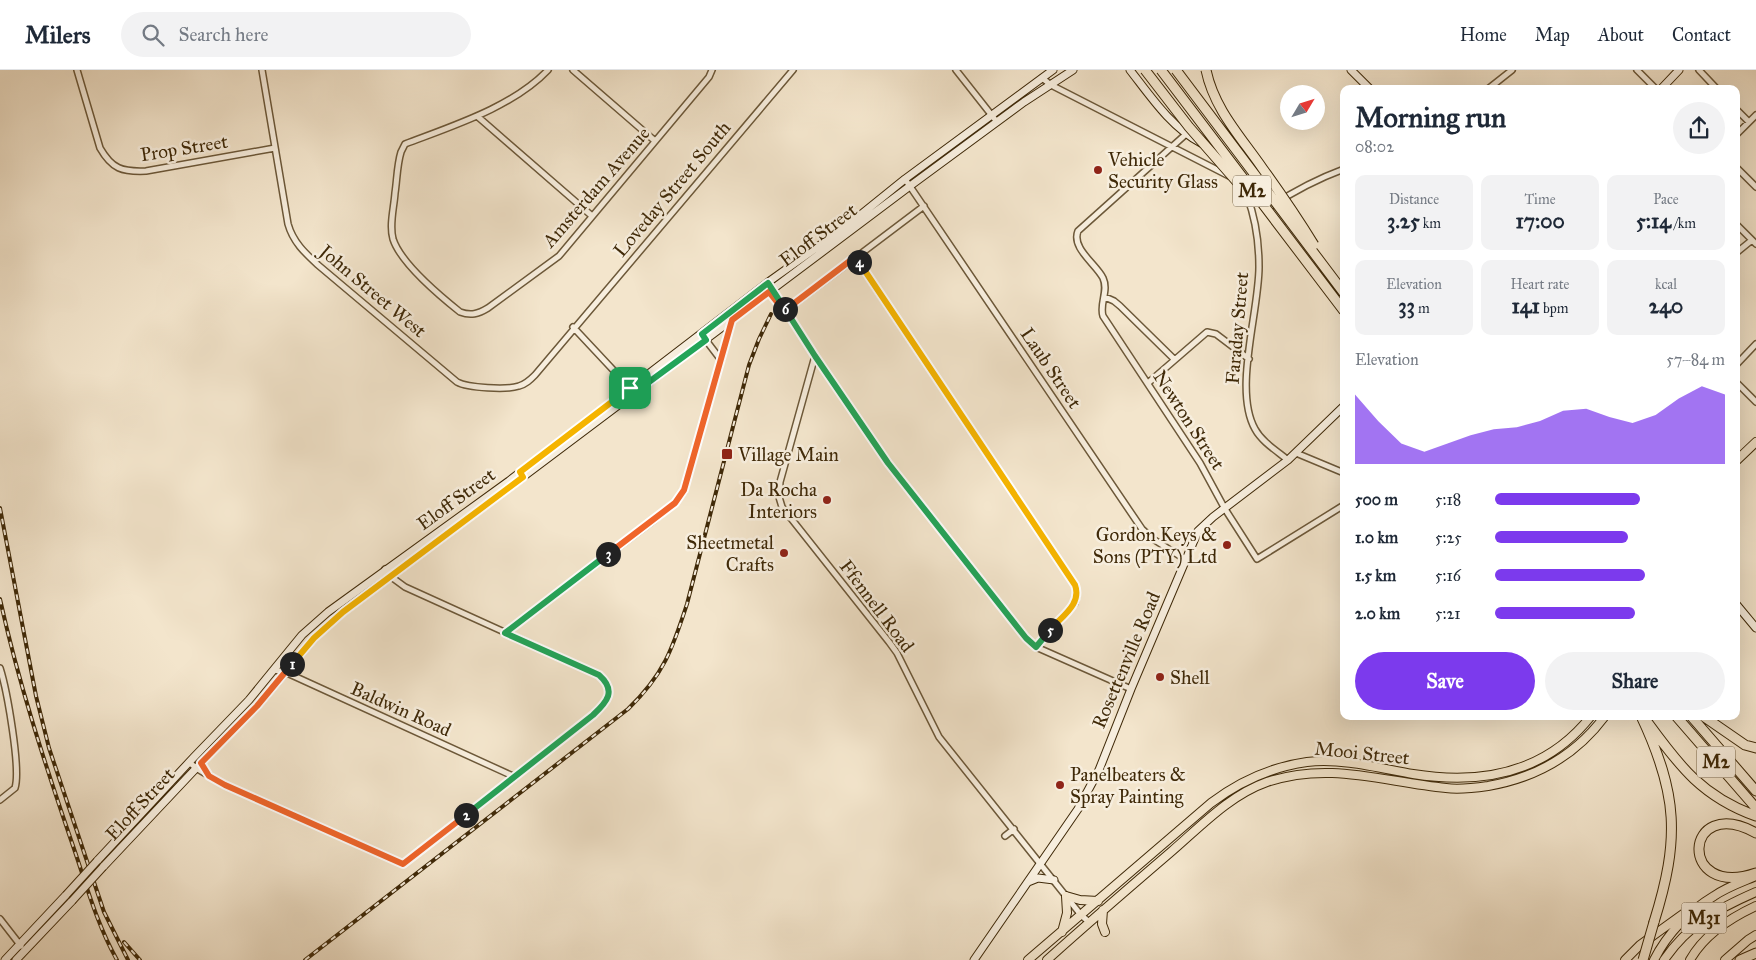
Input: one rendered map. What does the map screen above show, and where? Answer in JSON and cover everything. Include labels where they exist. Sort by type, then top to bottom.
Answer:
[{"type":"highway","points":[[1145,70],[1190,127],[1316,276]]},
{"type":"highway","name":"M2","points":[[1161,70],[1340,306]]},
{"type":"highway","name":"M2","points":[[1176,70],[1340,288]]},
{"type":"highway","points":[[1206,70],[1219,107],[1301,224],[1328,273]]},
{"type":"highway","points":[[1642,960],[1670,863],[1672,826],[1665,777],[1644,720]]},
{"type":"highway","points":[[1645,720],[1696,782],[1720,800],[1756,816]]},
{"type":"highway","name":"M2","points":[[1679,720],[1756,808]]},
{"type":"highway","name":"M2","points":[[1694,720],[1756,791]]},
{"type":"highway","points":[[1708,720],[1746,745],[1756,748]]},
{"type":"highway","points":[[1756,833],[1734,825],[1722,824],[1713,826],[1701,837],[1698,843],[1699,858],[1714,874],[1724,877],[1756,874]]},
{"type":"highway","points":[[1740,960],[1756,953]]},
{"type":"main road","points":[[1740,457],[1756,442]]},
{"type":"main road","name":"Mooi Street","points":[[1028,960],[1211,803],[1226,791],[1247,779],[1265,772],[1309,762],[1371,766],[1447,778],[1472,778],[1502,774],[1538,761],[1549,754],[1578,730],[1587,720]]},
{"type":"main road","name":"Mooi Street","points":[[1046,960],[1216,813],[1250,790],[1266,782],[1299,774],[1335,772],[1448,789],[1469,789],[1503,783],[1541,770],[1571,752],[1602,720]]},
{"type":"main road","points":[[1626,960],[1640,945],[1687,911],[1756,874]]},
{"type":"main road","name":"M31","points":[[1664,960],[1680,938],[1693,926],[1718,909],[1756,892]]},
{"type":"main road","points":[[1062,932],[1067,913],[1066,896],[1080,900],[1098,901]]},
{"type":"main road","points":[[1654,960],[1673,931],[1714,896]]},
{"type":"main road","points":[[1690,960],[1711,934],[1726,922],[1756,906]]},
{"type":"main road","points":[[1103,910],[1102,924],[1105,932]]},
{"type":"main road","name":"M31","points":[[1725,960],[1756,935]]},
{"type":"street","name":"Prop Street","points":[[76,70],[100,148],[106,159],[121,169],[132,172],[146,171],[275,148]]},
{"type":"street","name":"John Street West","points":[[262,70],[290,230],[299,247],[457,382],[469,386],[520,386],[535,375],[573,327]]},
{"type":"street","points":[[548,70],[532,86],[477,116],[592,216]]},
{"type":"street","points":[[573,70],[655,141]]},
{"type":"street","name":"Amsterdam Avenue","points":[[477,116],[405,144],[400,154],[392,231],[393,240],[421,279],[460,312],[472,315],[488,308],[558,256],[709,77],[712,70]]},
{"type":"street","name":"Loveday Street South","points":[[573,327],[793,70]]},
{"type":"street","points":[[956,70],[997,122]]},
{"type":"street","name":"Eloff Street","points":[[704,337],[732,320],[771,291],[905,179],[1053,70]]},
{"type":"street","name":"Eloff Street","points":[[5,960],[22,948],[72,901],[198,766],[262,701],[285,672],[325,628],[462,519],[704,337],[766,284],[834,239],[1073,70]]},
{"type":"street","points":[[1130,70],[1152,99],[1185,135],[1215,153],[1270,207],[1340,298]]},
{"type":"street","points":[[1352,70],[1366,85]]},
{"type":"street","points":[[1493,85],[1512,70]]},
{"type":"street","points":[[1637,70],[1652,85]]},
{"type":"street","points":[[1665,85],[1679,70]]},
{"type":"street","points":[[1699,70],[1713,85]]},
{"type":"street","points":[[1042,78],[1051,85],[1172,148],[1244,182]]},
{"type":"street","points":[[1740,112],[1753,120],[1740,131]]},
{"type":"street","name":"Newton Street","points":[[1185,135],[1078,231],[1076,236],[1078,244],[1102,276],[1105,297],[1101,311],[1106,322],[1200,463],[1224,509],[1257,559],[1340,507]]},
{"type":"street","points":[[1270,207],[1289,194],[1323,176],[1340,170]]},
{"type":"street","points":[[1740,171],[1756,187]]},
{"type":"street","name":"Laub Street","points":[[905,179],[1142,529],[1153,539],[1186,560]]},
{"type":"street","name":"Faraday Street","points":[[1244,182],[1253,213],[1259,266],[1246,395],[1254,427],[1260,436],[1288,460]]},
{"type":"street","points":[[786,312],[855,257],[924,206]]},
{"type":"street","points":[[1740,228],[1754,242],[1740,251]]},
{"type":"street","points":[[855,257],[1075,585],[1077,594],[1075,603],[1036,647]]},
{"type":"street","points":[[766,284],[888,463],[1026,638],[1036,647],[1131,689]]},
{"type":"street","name":"Newton Street","points":[[1105,297],[1120,306],[1174,359]]},
{"type":"street","points":[[505,633],[654,520],[681,496],[722,360],[732,320]]},
{"type":"street","points":[[573,327],[632,390]]},
{"type":"street","points":[[1148,383],[1205,332],[1210,331],[1216,334],[1249,359]]},
{"type":"street","points":[[704,337],[722,360]]},
{"type":"street","points":[[1740,361],[1756,344]]},
{"type":"street","name":"Ffennell Road","points":[[815,356],[780,482],[779,497],[782,507],[897,653],[939,737],[1014,829],[1081,916],[1089,922]]},
{"type":"street","points":[[1740,386],[1756,402]]},
{"type":"street","name":"Rosettenville Road","points":[[974,960],[1078,809],[1100,770],[1131,689],[1198,531],[1288,460],[1340,410]]},
{"type":"street","points":[[1296,453],[1340,471]]},
{"type":"street","name":"Eloff Street","points":[[16,960],[22,948],[66,895],[231,718],[313,624],[385,569],[462,519]]},
{"type":"street","points":[[191,760],[209,776],[243,794],[403,864],[515,777],[602,706],[607,699],[608,686],[599,675],[405,587],[390,576],[385,569]]},
{"type":"street","points":[[1740,609],[1756,628]]},
{"type":"street","points":[[0,668],[9,704],[17,782],[15,788],[0,800]]},
{"type":"street","name":"Baldwin Road","points":[[274,670],[285,672],[515,777]]},
{"type":"street","points":[[231,718],[238,725]]},
{"type":"street","points":[[1006,836],[1014,829]]},
{"type":"street","points":[[126,830],[132,836]]},
{"type":"street","points":[[1027,882],[1038,878],[1054,880]]},
{"type":"street","points":[[0,918],[22,948]]},
{"type":"railway","points":[[305,960],[628,709],[659,673],[677,635],[687,604],[749,365],[771,314]]},
{"type":"railway","points":[[0,508],[36,696],[49,748],[104,912],[128,960]]},
{"type":"railway","points":[[0,599],[23,690],[51,781],[97,916],[117,960]]},
{"type":"railway","points":[[124,942],[140,960]]},
{"type":"place","name":"Vehicle Security Glass","points":[[1098,170]]},
{"type":"place","name":"Village Main","points":[[727,454]]},
{"type":"place","name":"Da Rocha Interiors","points":[[827,500]]},
{"type":"place","name":"Gordon Keys & Sons (PTY) Ltd","points":[[1227,545]]},
{"type":"place","name":"Sheetmetal Crafts","points":[[784,553]]},
{"type":"place","name":"Shell","points":[[1160,677]]},
{"type":"place","name":"Panelbeaters & Spray Painting","points":[[1060,785]]},
{"type":"route","points":[[630,388],[520,472],[523,477],[343,612],[314,638],[272,690],[201,763],[209,776],[243,794],[403,864],[593,715],[607,699],[609,692],[605,680],[599,675],[505,633],[654,520],[681,496],[722,360],[732,320],[769,292],[784,311],[786,310],[855,257],[1075,585],[1077,589],[1075,603],[1036,647],[1026,638],[888,463],[815,356],[787,313],[786,310],[780,299],[768,283],[702,334],[706,340],[688,355],[634,393],[630,388]]}]
